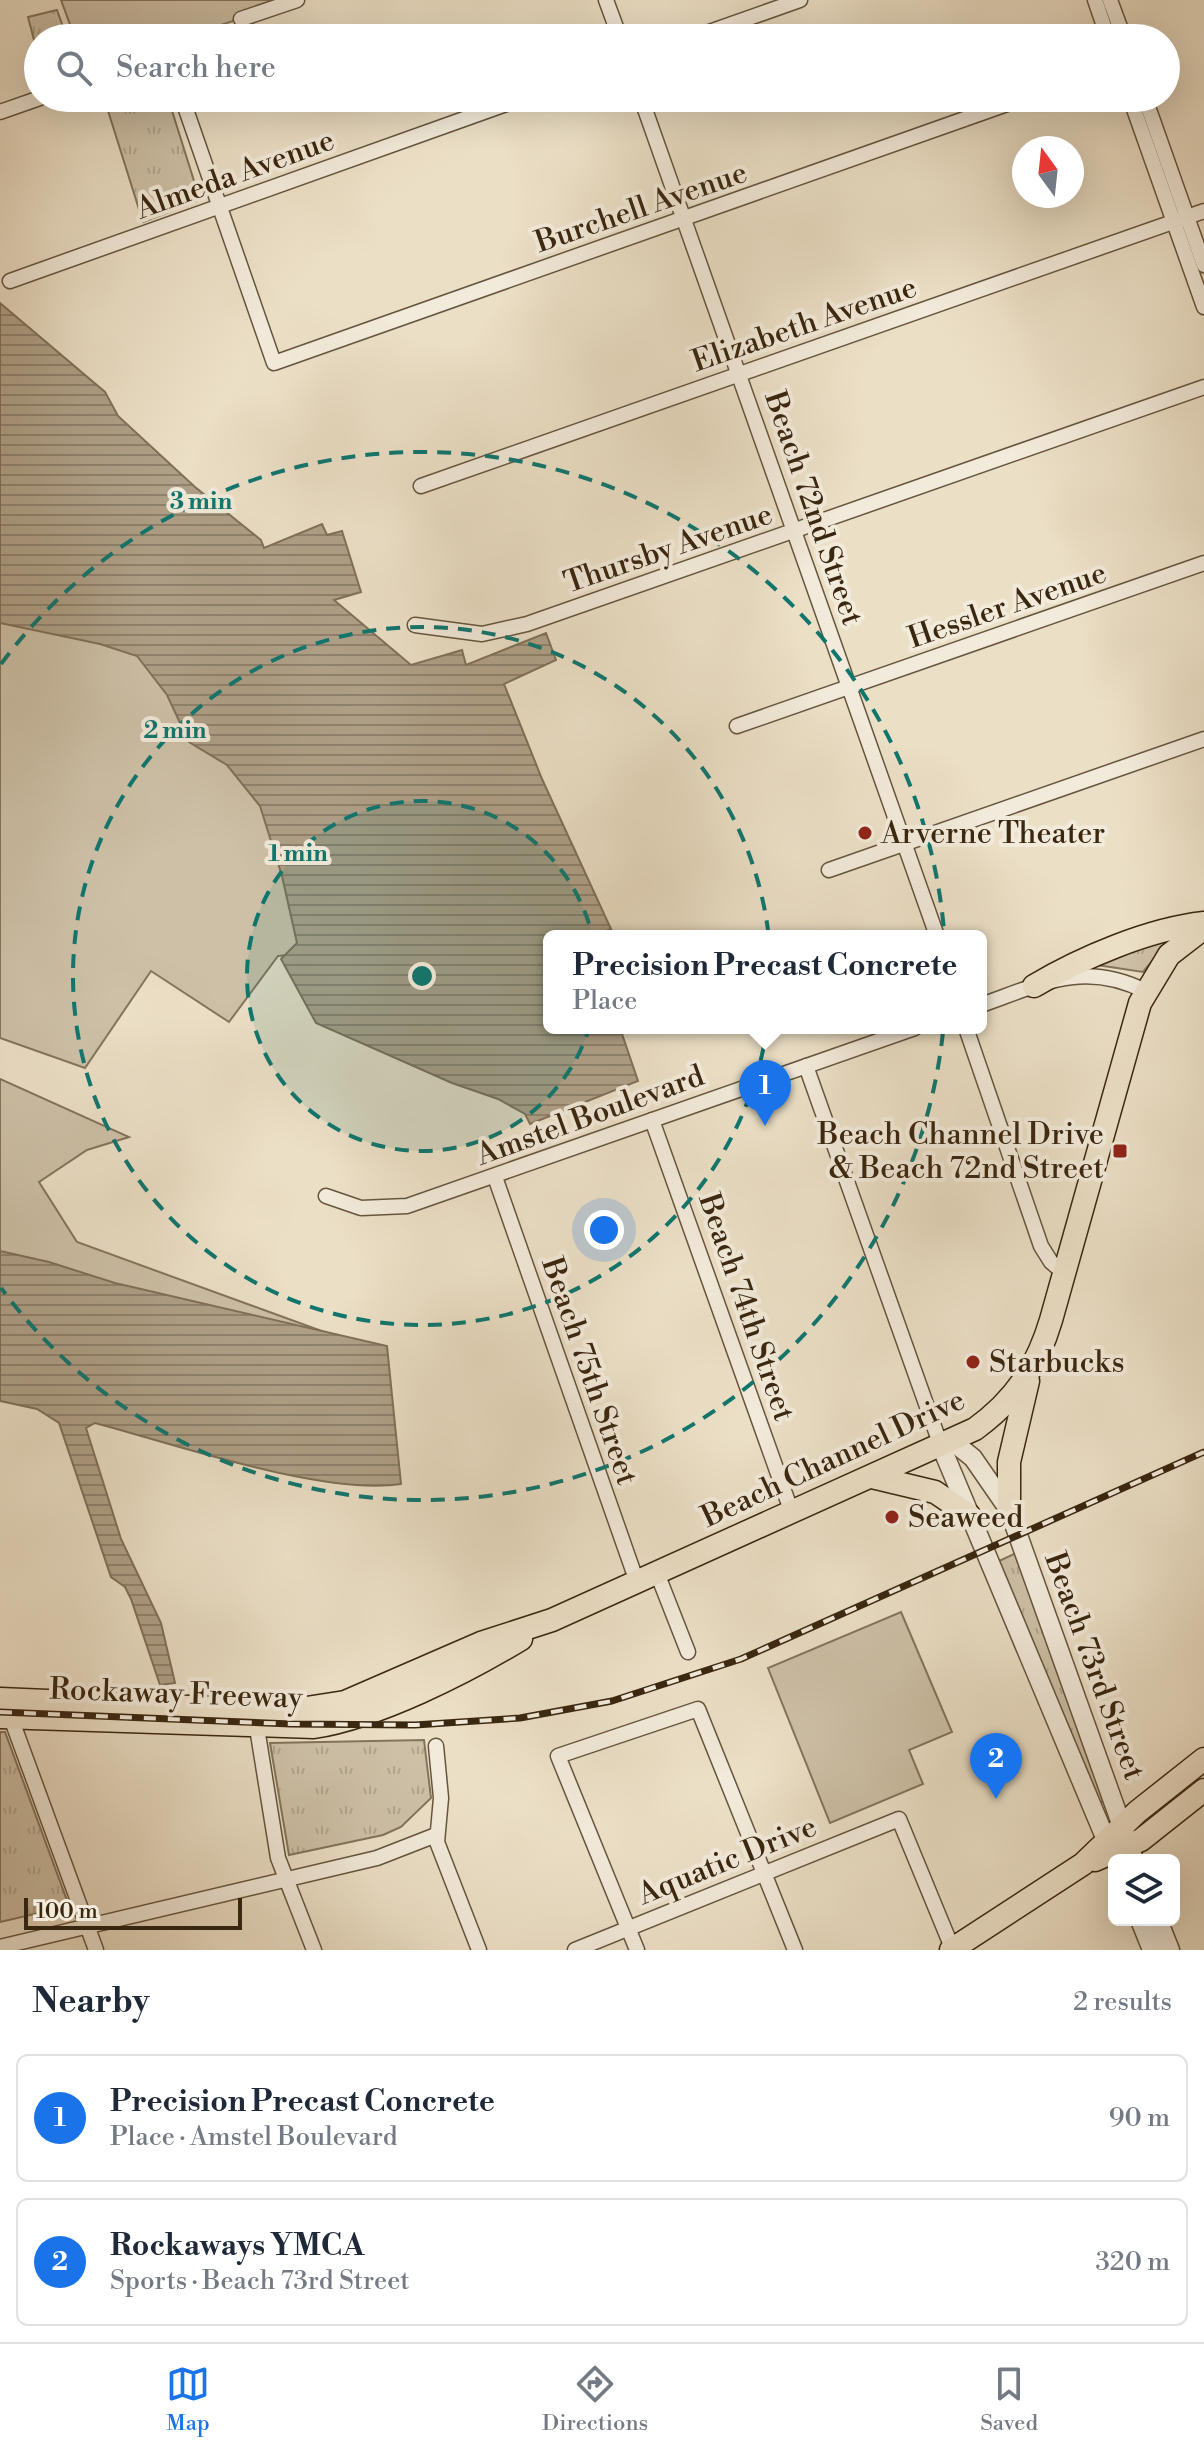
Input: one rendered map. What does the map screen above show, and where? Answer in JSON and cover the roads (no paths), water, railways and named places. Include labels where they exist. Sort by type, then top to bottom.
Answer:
[{"type":"main road","points":[[1034,986],[1071,964],[1182,925],[1204,926]]},
{"type":"main road","name":"Beach Channel Drive","points":[[434,1674],[487,1660],[552,1620],[947,1443],[996,1413],[1030,1375],[1044,1342],[1145,991],[1175,949],[1204,926]]},
{"type":"main road","points":[[1009,1510],[1010,1453],[1030,1375]]},
{"type":"main road","points":[[872,1477],[935,1492],[969,1515]]},
{"type":"main road","name":"Rockaway Freeway","points":[[3,1704],[309,1710],[434,1674]]},
{"type":"main road","name":"Rockaway Freeway","points":[[3,1704],[257,1728],[304,1728],[336,1722],[434,1674]]},
{"type":"main road","points":[[1119,1848],[1204,1759]]},
{"type":"main road","points":[[952,1950],[1083,1864],[1146,1837],[1204,1790]]},
{"type":"street","points":[[241,19],[297,0]]},
{"type":"street","points":[[606,0],[615,24]]},
{"type":"street","points":[[732,24],[800,0]]},
{"type":"street","points":[[1095,0],[1103,24]]},
{"type":"street","points":[[1110,0],[1119,24]]},
{"type":"street","points":[[0,112],[24,104]]},
{"type":"street","points":[[187,112],[219,207]]},
{"type":"street","name":"Almeda Avenue","points":[[10,281],[484,112]]},
{"type":"street","name":"Beach 72nd Street","points":[[646,112],[935,930]]},
{"type":"street","name":"Burchell Avenue","points":[[219,207],[274,363],[985,112]]},
{"type":"street","points":[[1136,112],[1180,219],[1204,265]]},
{"type":"street","points":[[1149,112],[1204,307]]},
{"type":"street","name":"Elizabeth Avenue","points":[[421,486],[1204,211]]},
{"type":"street","name":"Thursby Avenue","points":[[415,625],[473,633],[498,632],[1204,387]]},
{"type":"street","name":"Hessler Avenue","points":[[737,726],[1204,563]]},
{"type":"street","points":[[829,870],[1204,739]]},
{"type":"street","points":[[987,1003],[1034,986],[1073,977],[1101,975],[1145,991]]},
{"type":"street","name":"Amstel Boulevard","points":[[326,1196],[361,1208],[399,1208],[898,1034]]},
{"type":"street","points":[[968,1034],[1041,1246],[1051,1262],[1064,1273]]},
{"type":"street","name":"Beach 73rd Street","points":[[806,1066],[931,1425],[947,1443],[973,1458],[1009,1510],[1119,1848]]},
{"type":"street","name":"Beach 74th Street","points":[[652,1120],[792,1513]]},
{"type":"street","name":"Beach 75th Street","points":[[495,1177],[647,1577],[688,1652]]},
{"type":"street","name":"Beach 73rd Street","points":[[947,1443],[969,1515],[1119,1848]]},
{"type":"street","points":[[3,1704],[96,1950]]},
{"type":"street","points":[[637,1950],[558,1756],[698,1709],[795,1950]]},
{"type":"street","points":[[257,1728],[276,1848],[314,1950]]},
{"type":"street","points":[[436,1746],[441,1798],[436,1835],[441,1857],[479,1950]]},
{"type":"street","name":"Aquatic Drive","points":[[575,1950],[899,1819],[952,1950]]},
{"type":"street","points":[[0,1947],[285,1877],[377,1858],[436,1835]]},
{"type":"street","points":[[1142,1926],[1152,1950]]},
{"type":"street","points":[[1160,1926],[1170,1950]]},
{"type":"railway","points":[[0,1712],[291,1724],[415,1725],[520,1718],[612,1701],[741,1659],[1204,1452]]},
{"type":"place","name":"Arverne Theater","points":[[865,833]]},
{"type":"place","name":"Precision Precast Concrete","points":[[765,1126]]},
{"type":"place","name":"Beach Channel Drive & Beach 72nd Street","points":[[1120,1151]]},
{"type":"place","name":"Starbucks","points":[[973,1362]]},
{"type":"place","name":"Seaweed","points":[[892,1517]]},
{"type":"place","name":"Rockaways YMCA","points":[[996,1799]]}]
